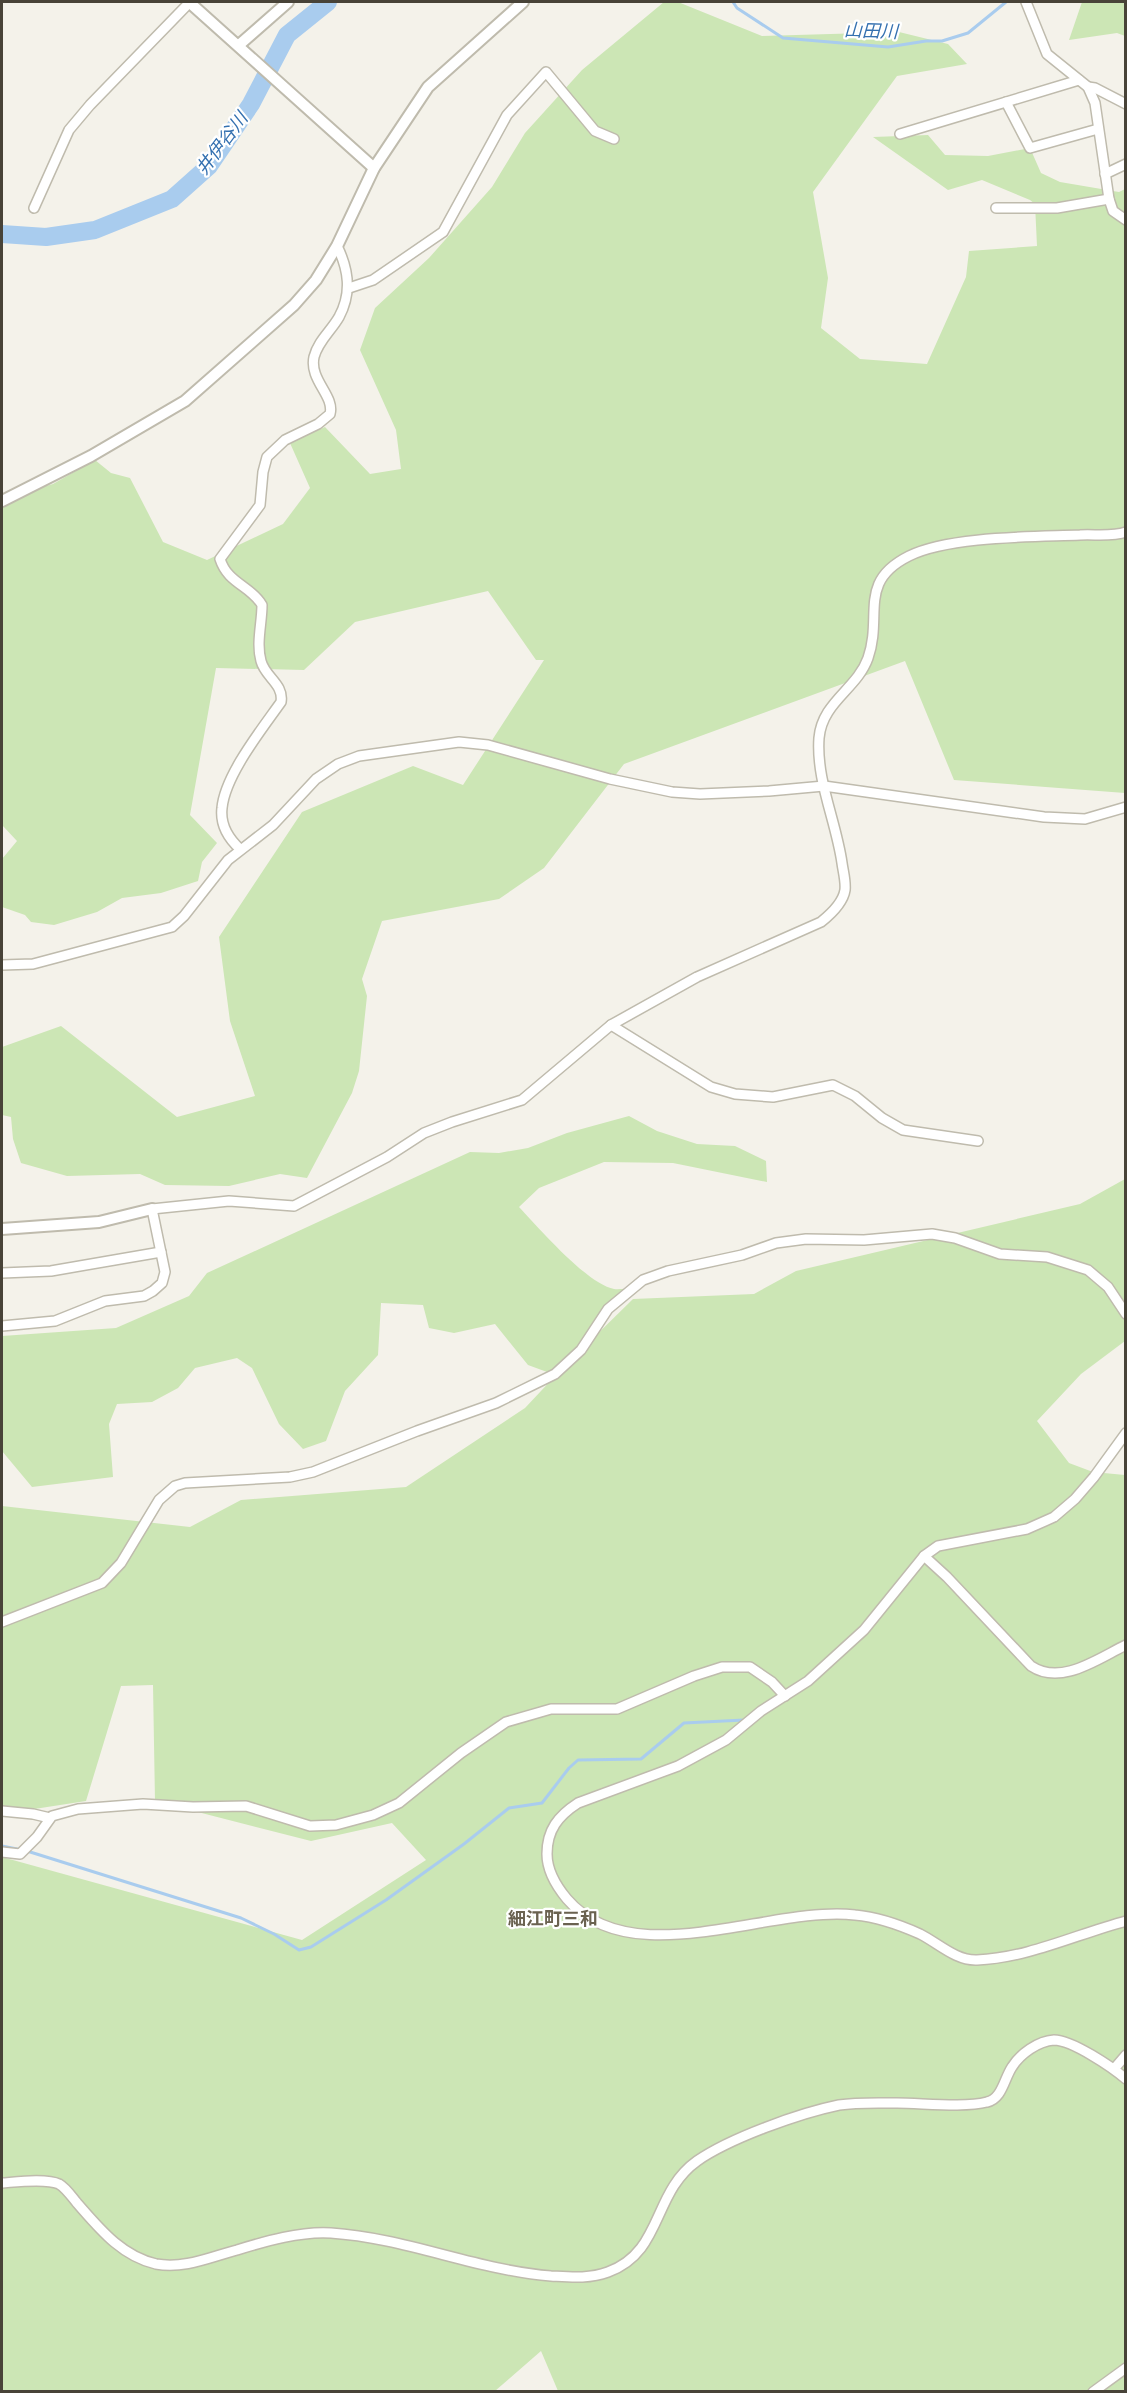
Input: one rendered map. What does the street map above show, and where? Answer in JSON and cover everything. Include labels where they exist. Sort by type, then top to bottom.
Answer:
[{"type":"street","points":[[34,208],[69,130],[90,105],[190,2],[374,168]]},
{"type":"street","points":[[243,49],[288,2]]},
{"type":"street","points":[[2,501],[109,446],[184,401],[294,304],[316,280],[337,246],[374,168],[428,87],[523,2]]},
{"type":"street","points":[[1026,2],[1047,54],[1088,87],[1095,103],[1109,199],[1113,211],[1125,220]]},
{"type":"street","points":[[349,288],[374,280],[442,232],[507,115],[546,72],[576,111],[595,131],[614,139]]},
{"type":"street","points":[[900,134],[1079,80]]},
{"type":"street","points":[[1088,87],[1095,88],[1125,104]]},
{"type":"street","points":[[1006,102],[1030,148],[1098,129]]},
{"type":"street","points":[[1105,174],[1125,165]]},
{"type":"street","points":[[996,208],[1057,208],[1109,199]]},
{"type":"street","points":[[240,849],[226,833],[222,810],[223,801],[237,769],[255,737],[280,702],[282,695],[281,690],[263,667],[260,658],[262,605],[230,577],[224,570],[220,559],[260,505],[267,457],[285,440],[323,421],[330,414],[330,404],[315,375],[314,357],[323,337],[339,317],[349,288],[345,261],[337,246]]},
{"type":"street","points":[[2,1229],[99,1222],[152,1209],[229,1202],[294,1206],[387,1157],[424,1133],[522,1100],[611,1025],[697,977],[821,922],[836,908],[845,892],[840,848],[819,759],[819,736],[823,717],[855,679],[867,660],[873,638],[875,590],[885,572],[909,555],[942,546],[1004,538],[1125,532]]},
{"type":"street","points":[[2,965],[33,964],[172,927],[184,916],[240,849],[273,825],[316,778],[338,764],[359,756],[459,742],[488,745],[610,780],[672,792],[735,793],[824,786],[1044,817],[1085,819],[1125,807]]},
{"type":"street","points":[[611,1025],[711,1087],[735,1094],[773,1097],[833,1085],[855,1096],[882,1118],[903,1130],[978,1141]]},
{"type":"street","points":[[2,1326],[55,1321],[105,1301],[149,1294],[164,1279],[152,1209]]},
{"type":"street","points":[[2,1622],[102,1583],[121,1563],[159,1500],[175,1486],[185,1483],[290,1477],[314,1472],[417,1431],[496,1403],[555,1374],[581,1350],[608,1309],[643,1280],[668,1271],[742,1255],[776,1244],[806,1239],[864,1240],[932,1234],[955,1238],[1000,1254],[1047,1257],[1088,1270],[1108,1287],[1125,1314]]},
{"type":"street","points":[[2,1273],[51,1271],[161,1252]]},
{"type":"street","points":[[1125,1432],[1094,1477],[1075,1499],[1054,1517],[1027,1529],[938,1546],[924,1556],[864,1630],[808,1681],[761,1711],[726,1740],[678,1766],[585,1800],[566,1811],[553,1825],[547,1860],[556,1882],[582,1914],[614,1929],[646,1934],[705,1931],[793,1918],[853,1914],[905,1928],[962,1958],[976,1960],[998,1958],[1056,1944],[1125,1921]]},
{"type":"street","points":[[924,1556],[947,1576],[1038,1671],[1057,1674],[1076,1669],[1125,1645]]},
{"type":"street","points":[[2,1811],[50,1818],[78,1809],[143,1804],[193,1808],[246,1806],[310,1826],[336,1825],[373,1815],[399,1803],[461,1753],[506,1722],[517,1718],[551,1709],[617,1709],[694,1676],[722,1667],[750,1667],[772,1682],[785,1696]]},
{"type":"street","points":[[2,1852],[20,1854],[50,1818]]},
{"type":"street","points":[[2,2183],[31,2181],[59,2184],[119,2247],[140,2259],[164,2265],[191,2264],[239,2249],[301,2235],[328,2233],[377,2238],[493,2268],[579,2278],[608,2272],[633,2259],[645,2244],[675,2182],[689,2167],[729,2143],[769,2127],[838,2105],[988,2102],[998,2095],[1012,2067],[1023,2055],[1042,2043],[1050,2041],[1058,2040],[1073,2045],[1114,2069],[1125,2079]]},
{"type":"street","points":[[1114,2069],[1125,2055]]},
{"type":"street","points":[[1093,2391],[1125,2368]]},
{"type":"green space","points":[[664,2],[678,2],[762,36],[899,32],[948,44],[967,64],[897,76],[813,192],[828,278],[821,328],[860,359],[927,364],[966,277],[969,251],[1037,246],[1035,204],[1030,200],[982,180],[948,190],[873,137],[928,135],[945,155],[988,156],[1030,148],[1041,173],[1060,182],[1119,192],[1125,189],[1125,793],[954,780],[905,661],[624,764],[544,868],[499,899],[382,921],[362,979],[367,996],[359,1071],[352,1093],[307,1178],[280,1174],[229,1186],[165,1185],[140,1174],[67,1176],[21,1163],[13,1139],[11,1117],[2,1115],[2,1047],[61,1026],[177,1117],[255,1096],[230,1021],[219,937],[302,812],[413,766],[463,785],[544,660],[536,660],[488,591],[355,622],[304,670],[216,668],[190,815],[217,843],[202,862],[198,881],[161,893],[122,898],[97,912],[54,925],[31,922],[25,915],[2,907],[2,859],[17,841],[2,825],[2,502],[10,496],[53,484],[95,460],[111,473],[130,478],[163,542],[207,560],[283,524],[310,488],[290,443],[325,427],[370,474],[401,469],[396,430],[360,350],[375,308],[429,258],[492,187],[525,133],[582,70]]},
{"type":"green space","points":[[1082,2],[1125,2],[1125,36],[1117,33],[1069,40]]},
{"type":"green space","points":[[629,1116],[657,1131],[697,1144],[735,1146],[766,1161],[767,1182],[673,1163],[604,1162],[539,1188],[519,1207],[538,1228],[590,1277],[614,1289],[632,1288],[576,1355],[633,1299],[754,1294],[796,1271],[1080,1204],[1125,1179],[1125,1341],[1081,1374],[1037,1421],[1069,1463],[1093,1472],[1125,1475],[1125,2391],[558,2391],[541,2351],[495,2391],[2,2391],[2,1857],[302,1940],[426,1860],[392,1823],[311,1841],[155,1801],[153,1685],[121,1686],[86,1801],[2,1814],[2,1506],[190,1527],[241,1500],[406,1487],[525,1408],[572,1358],[547,1372],[528,1365],[495,1324],[454,1333],[429,1328],[423,1305],[381,1303],[378,1355],[345,1391],[326,1441],[303,1449],[279,1424],[252,1368],[237,1358],[195,1368],[178,1388],[152,1402],[117,1404],[109,1424],[113,1477],[32,1487],[2,1451],[2,1336],[116,1328],[189,1296],[207,1273],[470,1152],[499,1153],[528,1148],[567,1133]]},
{"type":"waterway","name":"井伊谷川","points":[[2,234],[46,237],[95,230],[172,199],[209,166],[251,104],[287,35],[328,2]]},
{"type":"waterway","name":"山田川","points":[[733,2],[737,8],[783,38],[888,47],[942,41],[968,33],[1006,2]]},
{"type":"waterway","points":[[27,1851],[241,1918],[274,1934],[299,1950],[311,1947],[386,1900],[464,1844],[509,1808],[542,1803],[578,1760],[641,1759],[684,1723],[744,1720]]},
{"type":"waterway","points":[[2,1846],[17,1849]]},
{"type":"district","name":"細江町三和","points":[[553,1918]]}]
